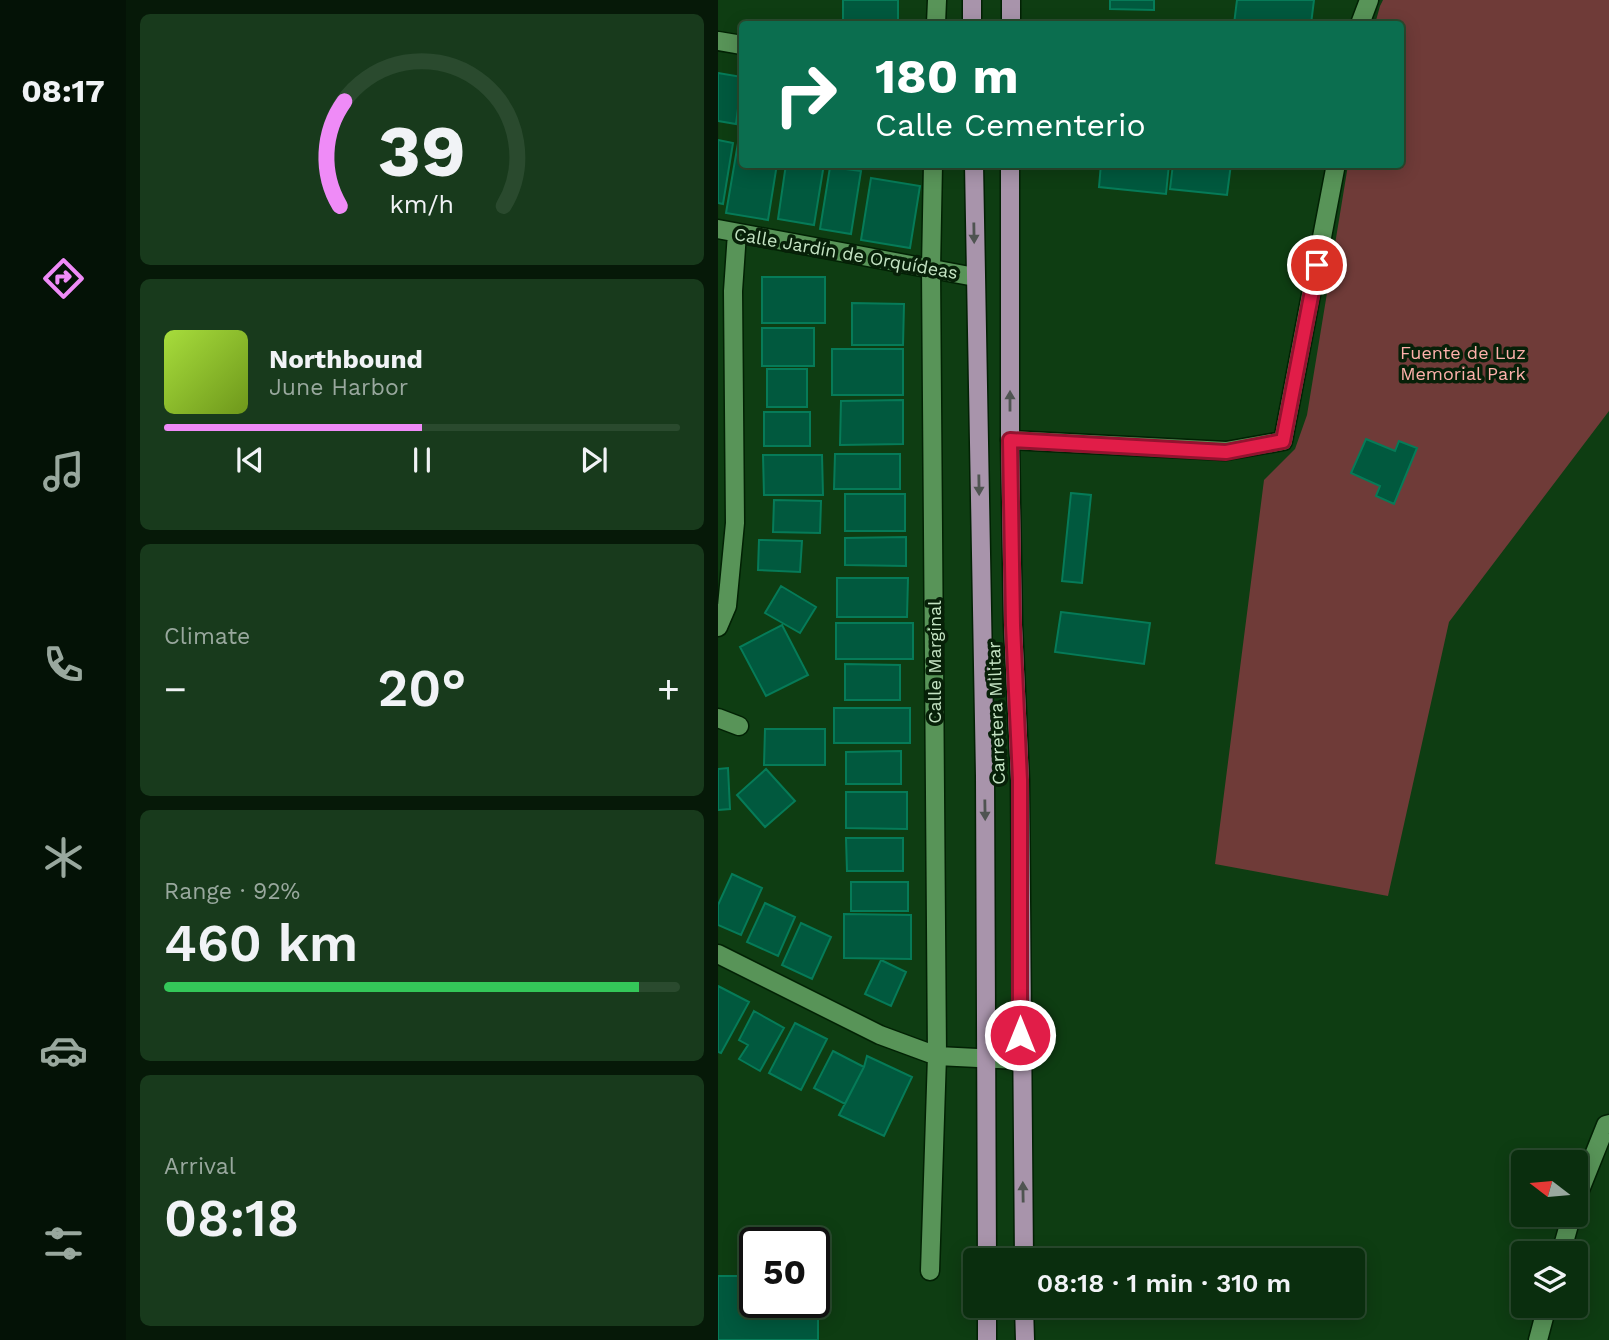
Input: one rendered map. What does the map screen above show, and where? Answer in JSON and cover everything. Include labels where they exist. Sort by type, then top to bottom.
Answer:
[{"type":"main road","points":[[972,0],[972,21]]},
{"type":"main road","points":[[1011,0],[1011,21]]},
{"type":"main road","name":"Carretera Militar","points":[[974,168],[985,762],[987,1248]]},
{"type":"main road","name":"Carretera Militar","points":[[1010,168],[1010,440],[1013,625],[1020,780],[1020,1060],[1024,1248]]},
{"type":"main road","points":[[987,1318],[987,1340]]},
{"type":"main road","points":[[1024,1318],[1025,1340]]},
{"type":"street","points":[[936,21],[937,0]]},
{"type":"street","points":[[1361,21],[1369,0]]},
{"type":"street","points":[[718,41],[739,44]]},
{"type":"street","name":"Calle Marginal","points":[[930,1271],[937,1056],[931,269],[933,168]]},
{"type":"street","points":[[1010,440],[1226,452],[1283,441],[1335,168]]},
{"type":"street","name":"Calle Jardín de Orquídeas","points":[[718,229],[975,277]]},
{"type":"street","points":[[718,627],[727,606],[735,523],[726,494],[736,458],[733,291],[737,233]]},
{"type":"street","points":[[718,719],[739,726]]},
{"type":"street","points":[[718,954],[880,1035],[937,1056],[1020,1060]]},
{"type":"street","points":[[1588,1170],[1606,1125],[1609,1124]]},
{"type":"street","points":[[1538,1340],[1544,1318]]},
{"type":"green space","name":"Fuente de Luz Memorial Park","points":[[1383,0],[1609,0],[1609,411],[1449,622],[1388,896],[1215,864],[1264,480],[1295,449],[1307,415],[1348,168],[1404,168],[1404,21],[1376,21]]},
{"type":"building","points":[[843,0],[898,0],[898,21],[843,21]]},
{"type":"building","points":[[1110,0],[1154,0],[1154,10],[1110,9]]},
{"type":"building","points":[[1237,0],[1314,0],[1311,21],[1234,21]]},
{"type":"building","points":[[718,73],[739,76],[736,124],[718,121]]},
{"type":"building","points":[[718,140],[733,143],[723,204],[718,203]]},
{"type":"building","points":[[738,143],[739,168],[776,168],[768,220],[726,213]]},
{"type":"building","points":[[785,168],[823,168],[814,225],[778,219]]},
{"type":"building","points":[[830,168],[861,171],[851,234],[820,229]]},
{"type":"building","points":[[1101,168],[1169,168],[1166,194],[1099,187]]},
{"type":"building","points":[[1173,168],[1230,168],[1227,195],[1170,189]]},
{"type":"building","points":[[871,178],[920,186],[910,248],[861,240]]},
{"type":"building","points":[[762,277],[825,277],[825,323],[762,323]]},
{"type":"building","points":[[852,303],[904,304],[903,345],[852,345]]},
{"type":"building","points":[[762,328],[814,328],[814,366],[762,366]]},
{"type":"building","points":[[832,349],[903,349],[903,395],[832,395]]},
{"type":"building","points":[[767,369],[807,369],[807,407],[767,407]]},
{"type":"building","points":[[903,400],[903,444],[840,445],[841,401]]},
{"type":"building","points":[[764,412],[810,412],[810,446],[764,446]]},
{"type":"building","points":[[1366,439],[1395,451],[1399,441],[1417,448],[1394,504],[1376,496],[1380,486],[1351,473]]},
{"type":"building","points":[[835,454],[900,454],[900,489],[834,489]]},
{"type":"building","points":[[763,455],[822,455],[823,495],[764,495]]},
{"type":"building","points":[[1071,493],[1091,495],[1082,583],[1062,581]]},
{"type":"building","points":[[845,494],[905,494],[905,531],[845,531]]},
{"type":"building","points":[[774,500],[821,501],[820,533],[773,532]]},
{"type":"building","points":[[906,537],[906,566],[845,565],[845,538]]},
{"type":"building","points":[[759,540],[802,541],[800,572],[758,570]]},
{"type":"building","points":[[837,578],[908,578],[907,617],[837,617]]},
{"type":"building","points":[[781,586],[816,607],[800,633],[765,613]]},
{"type":"building","points":[[1061,612],[1150,623],[1144,664],[1055,652]]},
{"type":"building","points":[[836,623],[913,623],[913,659],[836,659]]},
{"type":"building","points":[[782,625],[808,675],[766,696],[740,647]]},
{"type":"building","points":[[845,664],[900,665],[900,700],[845,700]]},
{"type":"building","points":[[834,708],[910,708],[910,743],[834,743]]},
{"type":"building","points":[[765,729],[825,729],[825,765],[764,765]]},
{"type":"building","points":[[901,751],[901,784],[846,784],[846,752]]},
{"type":"building","points":[[728,768],[730,809],[718,810],[718,769]]},
{"type":"building","points":[[766,769],[795,801],[765,827],[737,795]]},
{"type":"building","points":[[846,792],[907,792],[907,829],[846,828]]},
{"type":"building","points":[[846,838],[903,838],[903,871],[847,871]]},
{"type":"building","points":[[732,874],[762,888],[741,935],[718,925],[718,905]]},
{"type":"building","points":[[851,882],[908,882],[908,911],[851,911]]},
{"type":"building","points":[[765,903],[795,917],[778,956],[747,942]]},
{"type":"building","points":[[844,914],[911,915],[911,959],[844,958]]},
{"type":"building","points":[[801,923],[831,937],[812,979],[782,965]]},
{"type":"building","points":[[881,960],[906,972],[891,1006],[865,994]]},
{"type":"building","points":[[718,986],[749,1002],[721,1053],[718,1052]]},
{"type":"building","points":[[754,1011],[784,1028],[760,1071],[739,1059],[748,1045],[739,1040]]},
{"type":"building","points":[[795,1023],[827,1039],[801,1090],[769,1073]]},
{"type":"building","points":[[833,1051],[864,1067],[845,1104],[814,1088]]},
{"type":"building","points":[[867,1056],[912,1077],[884,1136],[839,1115]]},
{"type":"building","points":[[718,1276],[739,1276],[739,1318],[818,1318],[818,1340],[718,1340]]},
{"type":"route","points":[[1020,1035],[1020,780],[1013,625],[1010,440],[1226,452],[1283,441],[1317,265]]}]
